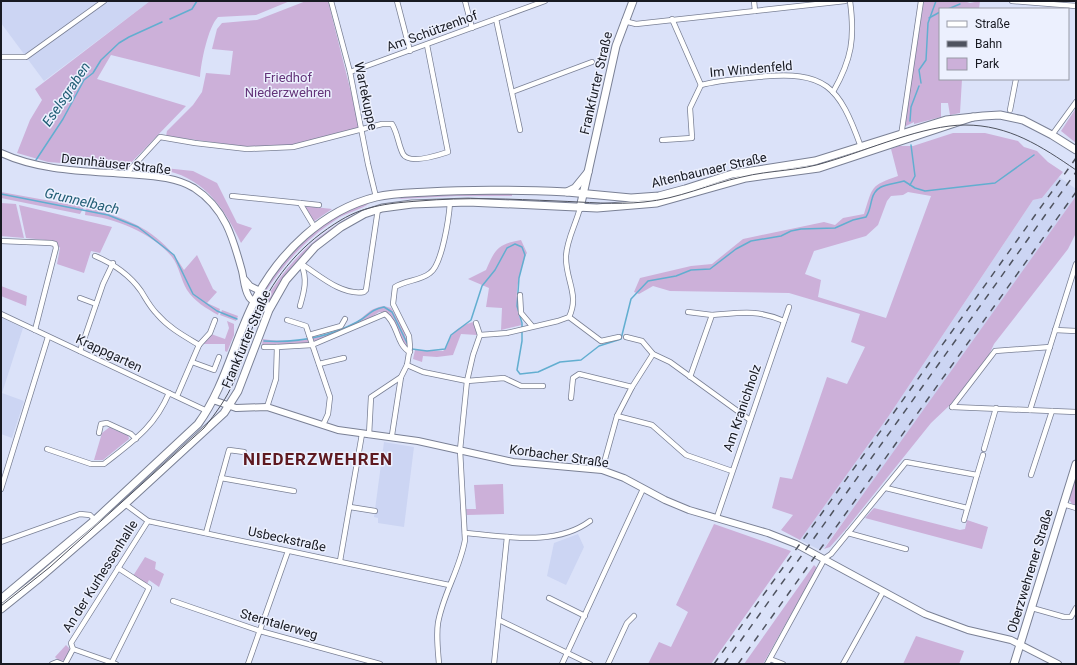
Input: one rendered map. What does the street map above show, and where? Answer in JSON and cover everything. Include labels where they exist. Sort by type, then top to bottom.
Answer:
[{"type":"main road","name":"Frankfurter Straße","points":[[1,599],[98,523],[126,504],[213,424],[228,406],[244,378],[269,310],[280,290],[300,263],[330,235],[364,214],[378,209],[412,204],[486,202],[580,208],[616,46],[624,21],[633,1]]},
{"type":"main road","name":"Altenbaunaer Straße","points":[[580,208],[657,203],[746,178],[819,168],[946,120],[1000,115],[1023,120],[1052,135],[1076,150]]},
{"type":"main road","name":"Altenbaunaer Straße","points":[[567,192],[631,198],[659,196],[732,174],[805,163],[901,137]]},
{"type":"main road","name":"Frankfurter Straße","points":[[1,609],[98,523],[102,513],[186,437],[207,411],[213,400],[254,301],[260,291],[281,260],[315,228],[343,210],[376,197],[455,191],[567,192],[575,188],[588,172]]},
{"type":"main road","points":[[376,197],[378,209]]},
{"type":"main road","name":"Oberzwehrener Straße","points":[[1014,664],[1076,464]]},
{"type":"main road","points":[[119,498],[126,504]]},
{"type":"street","points":[[1,57],[26,57],[104,1]]},
{"type":"street","name":"Wartekuppe","points":[[331,1],[350,72],[376,197]]},
{"type":"street","points":[[397,1],[410,51]]},
{"type":"street","points":[[465,1],[472,28]]},
{"type":"street","name":"Am Schützenhof","points":[[350,72],[544,1]]},
{"type":"street","points":[[754,1],[755,11]]},
{"type":"street","points":[[624,21],[636,24],[845,1]]},
{"type":"street","points":[[833,92],[844,74],[852,47],[853,23],[850,1]]},
{"type":"street","points":[[901,137],[921,1]]},
{"type":"street","points":[[1012,1],[1076,6]]},
{"type":"street","points":[[1021,2],[1022,8]]},
{"type":"street","points":[[496,19],[520,130]]},
{"type":"street","name":"Im Windenfeld","points":[[662,140],[692,138],[690,108],[701,85],[672,20]]},
{"type":"street","points":[[126,174],[160,137],[247,149],[293,148],[382,124],[392,124],[396,131],[404,155],[408,158],[422,158],[448,152],[427,45]]},
{"type":"street","points":[[512,92],[592,62]]},
{"type":"street","name":"Im Windenfeld","points":[[701,85],[724,80],[779,75],[804,76],[818,81],[833,92],[848,114],[860,147]]},
{"type":"street","points":[[1010,110],[1016,80]]},
{"type":"street","points":[[1052,135],[1076,102]]},
{"type":"street","name":"Dennhäuser Straße","points":[[1,153],[21,162],[48,168],[171,179],[194,188],[203,195],[225,221],[230,230],[248,294],[254,301]]},
{"type":"street","points":[[232,196],[319,205]]},
{"type":"street","points":[[392,435],[401,377],[407,365],[410,350],[409,336],[392,304],[395,287],[430,273],[437,263],[450,202]]},
{"type":"street","points":[[300,204],[315,228]]},
{"type":"street","points":[[569,317],[574,303],[566,268],[567,245],[580,208]]},
{"type":"street","points":[[300,263],[335,286],[345,290],[364,292],[367,286],[378,209]]},
{"type":"street","points":[[1,241],[55,244],[56,248],[35,330]]},
{"type":"street","points":[[95,256],[113,263],[134,282],[156,314],[172,329],[199,345]]},
{"type":"street","points":[[80,351],[96,304],[113,263]]},
{"type":"street","points":[[300,263],[304,271],[305,285],[300,306]]},
{"type":"street","points":[[1030,410],[1076,264]]},
{"type":"street","points":[[244,280],[250,286],[260,291],[269,310]]},
{"type":"street","points":[[520,295],[521,313],[530,327]]},
{"type":"street","points":[[80,298],[96,304]]},
{"type":"street","points":[[254,301],[269,310]]},
{"type":"street","name":"Am Kranichholz","points":[[717,517],[789,307]]},
{"type":"street","points":[[688,312],[712,314],[753,312],[769,315],[784,321]]},
{"type":"street","name":"Krappgarten","points":[[1,314],[207,411]]},
{"type":"street","points":[[264,346],[277,347],[312,344],[385,314],[390,318],[404,349],[410,350]]},
{"type":"street","points":[[690,377],[712,314]]},
{"type":"street","points":[[480,335],[504,333],[558,321],[569,317]]},
{"type":"street","points":[[569,317],[601,341],[619,337]]},
{"type":"street","points":[[309,336],[341,326],[345,319]]},
{"type":"street","points":[[177,396],[199,345],[210,333],[215,320]]},
{"type":"street","points":[[287,320],[306,326],[330,397],[328,414],[323,425]]},
{"type":"street","points":[[439,664],[438,624],[449,585],[462,553],[465,533],[460,450],[467,382],[473,355],[480,335],[476,323]]},
{"type":"street","points":[[1055,330],[1076,331]]},
{"type":"street","points":[[1,489],[48,337]]},
{"type":"street","points":[[626,337],[642,341],[653,354],[670,362],[750,420]]},
{"type":"street","points":[[268,407],[276,379],[277,347]]},
{"type":"street","points":[[1050,348],[994,351],[952,407],[1076,412]]},
{"type":"street","points":[[602,470],[617,416],[632,387],[653,354]]},
{"type":"street","points":[[192,362],[214,370],[219,357]]},
{"type":"street","points":[[319,364],[344,358]]},
{"type":"street","points":[[407,365],[423,372],[467,382],[504,378],[521,386],[543,386]]},
{"type":"street","points":[[571,398],[573,378],[579,374],[586,374],[632,387]]},
{"type":"street","points":[[369,435],[371,397],[401,377]]},
{"type":"street","points":[[47,449],[91,464],[104,464],[136,439],[156,418],[169,393]]},
{"type":"street","name":"Korbacher Straße","points":[[213,400],[228,406],[240,408],[268,407],[323,425],[362,434],[418,441],[513,462],[602,470],[624,478],[643,489],[689,510],[717,517],[772,535],[825,558],[884,592],[951,624],[1021,644],[1058,664]]},
{"type":"street","points":[[984,449],[996,408]]},
{"type":"street","points":[[1031,475],[1052,411]]},
{"type":"street","points":[[617,416],[652,426],[686,455],[732,471]]},
{"type":"street","points":[[99,433],[101,424],[107,423],[131,434],[136,439]]},
{"type":"street","points":[[340,561],[362,434]]},
{"type":"street","points":[[206,533],[229,450],[244,452]]},
{"type":"street","points":[[964,520],[983,455]]},
{"type":"street","points":[[768,664],[825,558],[886,488],[906,462],[976,475]]},
{"type":"street","points":[[221,478],[294,490]]},
{"type":"street","points":[[886,488],[967,508]]},
{"type":"street","points":[[562,664],[568,654],[643,489]]},
{"type":"street","name":"Usbeckstraße","points":[[126,504],[148,521],[449,585]]},
{"type":"street","name":"Oberzwehrener Straße","points":[[1063,504],[1076,508]]},
{"type":"street","points":[[350,507],[375,511]]},
{"type":"street","points":[[1,542],[82,514],[102,513]]},
{"type":"street","points":[[82,514],[90,515],[98,523]]},
{"type":"street","name":"An der Kurhessenhalle","points":[[63,664],[73,649],[71,643],[148,521]]},
{"type":"street","points":[[465,533],[554,537],[580,529],[590,521]]},
{"type":"street","points":[[848,533],[906,549]]},
{"type":"street","points":[[494,664],[507,536]]},
{"type":"street","points":[[248,664],[288,551]]},
{"type":"street","points":[[73,649],[114,663],[149,588],[118,568]]},
{"type":"street","points":[[843,664],[884,592]]},
{"type":"street","points":[[549,598],[585,616]]},
{"type":"street","name":"Sterntalerweg","points":[[174,600],[260,631],[380,664]]},
{"type":"street","points":[[1032,608],[1064,617],[1071,617],[1076,608]]},
{"type":"street","points":[[608,664],[627,623],[634,616]]},
{"type":"street","points":[[499,620],[590,664]]},
{"type":"street","points":[[770,659],[783,664]]},
{"type":"street","points":[[52,664],[57,662],[63,664]]},
{"type":"shaded area","points":[[1,1],[150,1],[44,81],[1,23]]},
{"type":"shaded area","points":[[1059,177],[1076,189],[1076,196],[913,426],[824,548],[818,549],[800,540],[888,417],[1033,200],[1042,198]]},
{"type":"shaded area","points":[[1,317],[23,328],[2,393],[24,401],[12,438],[1,434]]},
{"type":"shaded area","points":[[384,442],[414,447],[404,527],[378,523],[378,518],[374,517]]},
{"type":"shaded area","points":[[578,534],[584,547],[566,585],[547,576],[554,543]]},
{"type":"green space","points":[[150,1],[290,1],[256,15],[218,17],[214,22],[208,36],[203,54],[200,77],[111,55],[97,79],[186,106],[126,168],[48,162],[17,153],[30,120],[42,100],[35,89]]},
{"type":"green space","name":"Friedhof Niederzwehren","points":[[306,1],[328,1],[360,128],[292,145],[249,147],[166,136],[167,131],[193,105],[202,92],[206,73],[230,75],[233,51],[212,49],[217,29],[222,23],[257,20]]},
{"type":"green space","points":[[924,1],[964,1],[970,3],[980,1],[979,8],[939,8],[939,80],[962,80],[960,113],[950,115],[948,103],[941,103],[941,117],[914,124],[914,122],[906,126],[904,125]]},
{"type":"green space","points":[[1076,108],[1076,143],[1061,131]]},
{"type":"green space","points":[[953,133],[985,133],[1018,141],[1024,147],[1037,151],[1048,162],[1063,172],[1042,198],[1033,200],[888,417],[800,540],[781,530],[793,515],[772,508],[780,477],[792,479],[827,377],[847,384],[865,347],[851,342],[860,314],[789,293],[670,291],[653,286],[639,294],[634,292],[640,278],[691,266],[712,264],[743,239],[824,222],[835,225],[843,218],[864,214],[871,192],[874,188],[882,182],[898,176],[891,149],[899,146],[913,146]],"holes":[[[908,192],[931,196],[886,318],[818,297],[821,280],[805,274],[814,251],[866,236],[878,225],[887,201],[891,196],[903,195]]]},
{"type":"green space","points":[[136,165],[193,171],[217,183],[237,223],[252,228],[241,243],[221,208],[204,189],[181,175],[164,170],[134,168]]},
{"type":"green space","points":[[1,192],[84,207],[80,214],[1,198]]},
{"type":"green space","points":[[456,193],[512,193],[512,196],[456,196],[398,199],[405,197]]},
{"type":"green space","points":[[1076,196],[1076,233],[1068,249],[994,344],[988,357],[950,405],[931,423],[846,529],[830,547],[824,549]]},
{"type":"green space","points":[[1,203],[16,204],[24,238],[1,236]]},
{"type":"green space","points":[[369,203],[340,217],[315,235],[296,252],[279,272],[264,294],[263,292],[284,263],[308,238],[336,217]]},
{"type":"green space","points":[[19,205],[112,227],[100,253],[91,251],[84,273],[57,264],[60,248],[55,241],[26,238]]},
{"type":"green space","points":[[306,206],[332,209],[313,222],[305,209]]},
{"type":"green space","points":[[86,207],[116,216],[142,228],[165,245],[175,256],[184,270],[197,255],[213,289],[217,292],[207,303],[220,309],[218,315],[201,304],[190,294],[172,257],[164,248],[144,234],[132,228],[108,219],[85,215]]},
{"type":"green space","points":[[353,215],[313,245],[292,268],[271,300],[267,301],[266,299],[293,261],[327,231]]},
{"type":"green space","points":[[521,240],[527,253],[517,290],[518,310],[522,325],[501,330],[502,308],[486,307],[489,288],[468,279],[486,270],[495,252],[502,246],[507,243]]},
{"type":"green space","points":[[1,286],[27,296],[26,306],[1,296]]},
{"type":"green space","points":[[384,306],[391,308],[404,330],[408,348],[405,348],[389,313],[379,312],[363,323],[312,345],[262,345],[263,339],[287,341],[299,340],[335,332],[356,322],[371,310]]},
{"type":"green space","points":[[222,310],[238,316],[236,321],[220,315]]},
{"type":"green space","points":[[227,321],[234,324],[234,335],[227,352],[225,351],[225,344],[203,344],[211,334],[225,339],[229,328]]},
{"type":"green space","points":[[473,322],[477,335],[461,334],[453,355],[437,357],[423,356],[422,362],[413,359],[415,350],[443,351],[455,331],[464,325]]},
{"type":"green space","points":[[111,426],[113,429],[127,435],[128,434],[129,439],[103,460],[94,460],[102,433]]},
{"type":"green space","points":[[1076,476],[1076,506],[1072,504],[1069,499]]},
{"type":"green space","points":[[503,484],[504,514],[467,515],[466,509],[476,509],[474,485]]},
{"type":"green space","points":[[874,508],[960,530],[965,529],[967,520],[988,527],[982,549],[865,518]]},
{"type":"green space","points":[[714,524],[791,551],[711,664],[648,664],[659,642],[671,647],[688,612],[676,605]]},
{"type":"green space","points":[[145,557],[156,562],[155,569],[164,574],[159,587],[149,580],[147,584],[133,576]]},
{"type":"green space","points":[[814,565],[817,568],[763,664],[744,664]]},
{"type":"green space","points":[[916,636],[964,651],[959,664],[903,664]]},
{"type":"green space","points":[[66,645],[70,649],[65,660],[59,661],[55,657]]},
{"type":"waterway","name":"Eselsgraben","points":[[170,19],[192,9],[197,1]]},
{"type":"waterway","points":[[921,83],[919,70],[926,60],[928,23],[936,1]]},
{"type":"waterway","points":[[950,8],[960,4]]},
{"type":"waterway","points":[[929,18],[939,13]]},
{"type":"waterway","name":"Eselsgraben","points":[[36,160],[63,119],[84,80],[93,73],[101,60],[119,43],[162,22]]},
{"type":"waterway","points":[[910,121],[911,107],[919,86]]},
{"type":"waterway","points":[[910,185],[915,176],[911,145]]},
{"type":"waterway","name":"Grunnelbach","points":[[412,349],[427,351],[445,349],[451,335],[471,320],[482,286],[495,270],[507,248],[515,244],[522,247],[525,255],[519,278],[517,306],[522,323],[522,341],[517,370],[520,374],[538,372],[560,362],[581,360],[599,346],[621,339],[631,299],[648,281],[676,276],[691,270],[710,269],[736,249],[751,241],[781,236],[791,231],[801,229],[835,228],[853,220],[866,217],[874,194],[880,187],[904,181],[915,188],[925,191],[995,183],[1034,155]]},
{"type":"waterway","name":"Grunnelbach","points":[[1,194],[108,215],[138,227],[174,255],[193,294],[217,311],[237,319]]},
{"type":"waterway","name":"Grunnelbach","points":[[264,341],[300,340],[323,336],[361,320],[372,311],[384,307],[392,312],[409,347]]},
{"type":"tram line","points":[[1,606],[50,567],[204,428],[213,417],[228,393],[237,373],[251,330],[258,314],[265,299],[282,272],[315,238],[350,215],[370,208],[389,204],[454,199],[505,199],[611,203],[633,203],[657,200],[681,195],[742,177],[817,165],[896,139],[932,129],[965,125],[996,129],[1024,138],[1076,170]]},
{"type":"railway","points":[[714,664],[1076,158]]},
{"type":"railway","points":[[724,664],[1076,172]]},
{"type":"railway","points":[[738,664],[1076,192]]},
{"type":"district","name":"NIEDERZWEHREN","points":[[318,459]]}]
